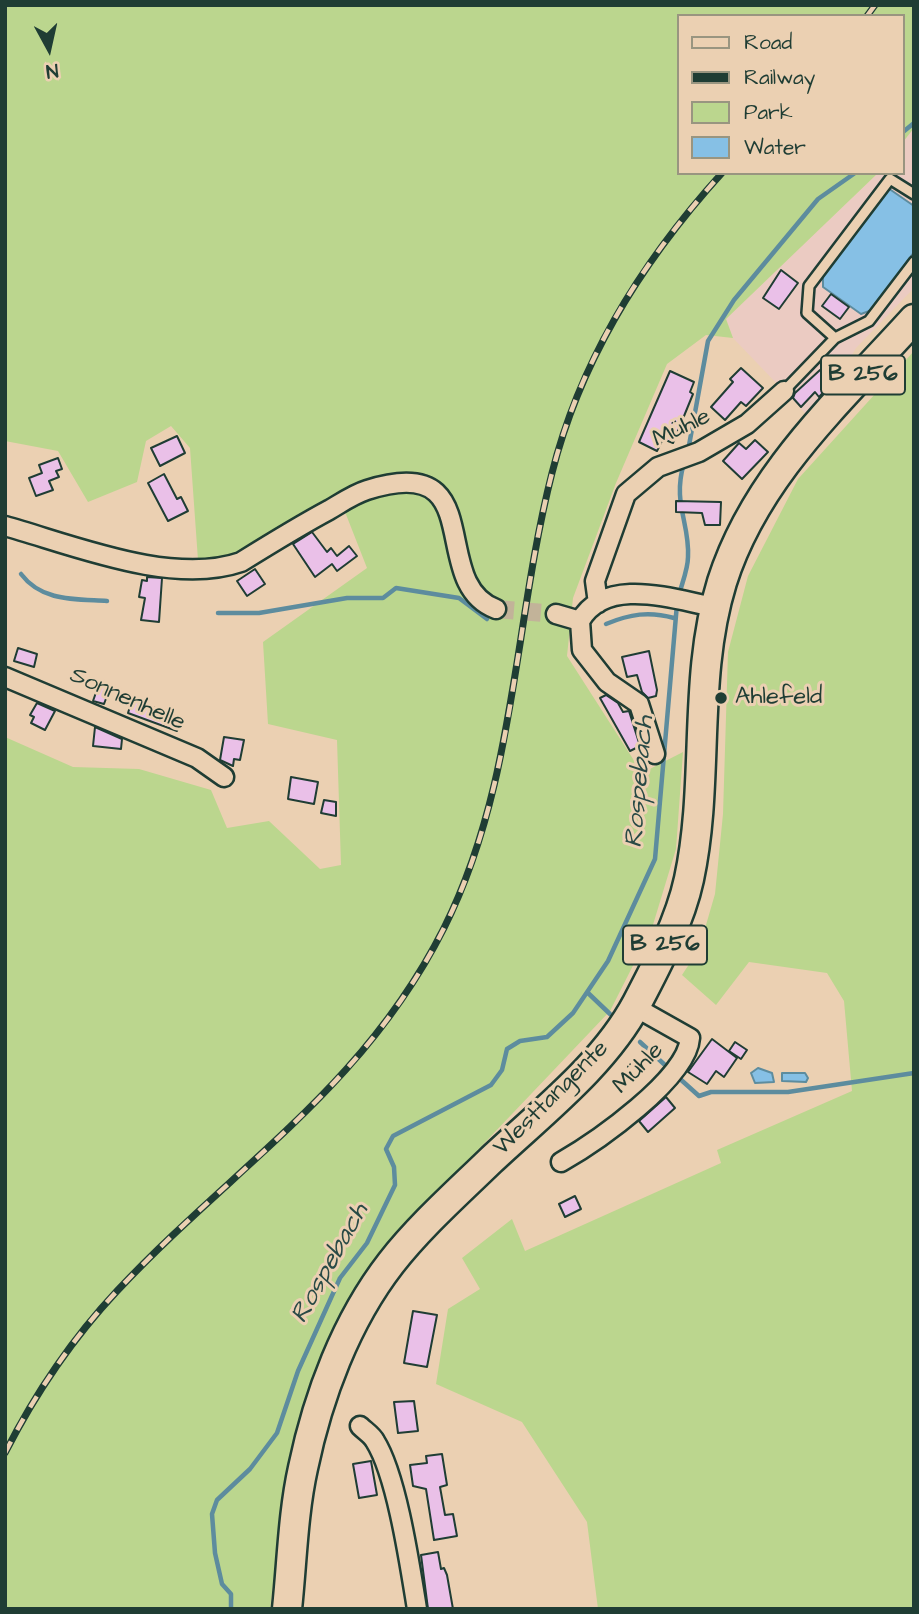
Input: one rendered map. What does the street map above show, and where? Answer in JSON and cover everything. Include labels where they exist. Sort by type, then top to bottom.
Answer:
[{"type":"main road","name":"Westtangente","points":[[287,1609],[302,1471],[316,1416],[336,1361],[360,1310],[391,1263],[443,1206],[587,1069],[635,1007],[665,945],[688,881],[695,837],[705,669],[702,604],[759,499],[811,430],[914,319]]},
{"type":"street","name":"Mühle","points":[[598,603],[595,581],[626,494],[658,467],[699,452],[747,424],[784,391]]},
{"type":"street","points":[[5,526],[124,560],[219,569],[241,562],[365,490],[399,482],[420,483],[438,492],[451,514],[467,584],[484,605],[496,609]]},
{"type":"street","points":[[655,754],[639,704],[607,682],[582,650],[580,621],[598,603],[622,594],[658,596],[702,604]]},
{"type":"street","points":[[556,614],[580,621]]},
{"type":"street","name":"Sonnenhelle","points":[[5,677],[197,758],[224,777]]},
{"type":"street","name":"Mühle","points":[[561,1162],[631,1114],[680,1065],[689,1051],[690,1038],[635,1007]]},
{"type":"street","points":[[360,1426],[374,1439],[384,1459],[417,1609]]},
{"type":"lane","points":[[835,338],[807,313],[809,286],[890,179],[914,194]]},
{"type":"lane","points":[[784,391],[835,338],[869,321],[914,262]]},
{"type":"shaded area","points":[[914,128],[914,288],[856,348],[835,385],[806,414],[733,338],[726,319],[876,175],[905,175],[905,139]]},
{"type":"green space","points":[[5,5],[914,5],[914,128],[905,139],[905,14],[678,14],[678,175],[876,175],[726,319],[733,338],[706,335],[667,364],[616,483],[573,598],[567,656],[642,773],[683,752],[676,849],[652,928],[610,1011],[376,1257],[333,1343],[287,1468],[270,1609],[5,1609],[5,737],[73,767],[139,769],[211,790],[227,828],[269,821],[320,869],[341,865],[337,740],[268,724],[263,642],[367,568],[338,494],[248,552],[198,560],[190,448],[171,426],[146,441],[137,482],[88,502],[58,451],[5,441]]},
{"type":"green space","points":[[914,351],[914,1609],[598,1609],[587,1522],[522,1422],[436,1384],[448,1309],[480,1289],[462,1258],[512,1219],[525,1251],[721,1163],[717,1150],[852,1091],[844,1001],[827,973],[749,962],[716,1005],[682,975],[699,949],[715,894],[723,814],[728,652],[748,576],[798,479]]},
{"type":"water","points":[[888,188],[914,206],[914,252],[872,310],[861,314],[823,287],[823,276]]},
{"type":"water","points":[[758,1068],[772,1073],[774,1082],[755,1083],[751,1073]]},
{"type":"water","points":[[782,1073],[805,1073],[808,1078],[806,1082],[782,1081]]},
{"type":"building","points":[[781,270],[798,283],[779,309],[763,298]]},
{"type":"building","points":[[831,294],[849,307],[840,319],[822,306]]},
{"type":"building","points":[[741,368],[763,388],[746,406],[741,402],[725,420],[711,407],[733,382],[730,379]]},
{"type":"building","points":[[820,370],[832,383],[819,397],[815,392],[801,407],[793,398],[795,393]]},
{"type":"building","points":[[670,371],[694,382],[690,392],[693,394],[673,443],[663,439],[657,451],[639,442]]},
{"type":"building","points":[[177,436],[185,453],[160,466],[151,448]]},
{"type":"building","points":[[755,440],[768,452],[742,479],[723,461],[739,443],[746,449]]},
{"type":"building","points":[[58,458],[62,469],[56,471],[59,477],[49,481],[53,490],[36,496],[29,478],[42,473],[39,465]]},
{"type":"building","points":[[164,474],[177,499],[181,497],[188,511],[168,521],[148,483]]},
{"type":"building","points":[[676,501],[721,502],[720,525],[705,525],[702,513],[676,512]]},
{"type":"building","points":[[312,532],[327,552],[331,548],[337,556],[349,546],[357,556],[337,571],[332,564],[315,577],[293,544]]},
{"type":"building","points":[[255,569],[265,584],[247,596],[237,581]]},
{"type":"building","points":[[147,577],[162,578],[159,622],[141,620],[145,598],[139,597],[142,580],[147,581]]},
{"type":"building","points":[[18,648],[37,654],[34,667],[14,661]]},
{"type":"building","points":[[649,651],[657,690],[656,696],[648,698],[642,692],[637,675],[627,677],[622,657]]},
{"type":"building","points":[[99,684],[110,688],[104,704],[93,701]]},
{"type":"building","points":[[606,695],[618,703],[623,712],[629,711],[640,746],[630,751],[600,698]]},
{"type":"building","points":[[132,700],[182,717],[177,731],[128,713]]},
{"type":"building","points":[[37,703],[55,711],[45,730],[31,723],[34,717],[30,715]]},
{"type":"building","points":[[95,727],[122,739],[121,749],[93,746]]},
{"type":"building","points":[[224,737],[244,740],[240,760],[234,759],[233,766],[220,760]]},
{"type":"building","points":[[291,777],[318,782],[314,804],[288,799]]},
{"type":"building","points":[[324,800],[336,802],[336,816],[321,813]]},
{"type":"building","points":[[712,1039],[737,1058],[724,1077],[716,1071],[707,1084],[688,1072]]},
{"type":"building","points":[[735,1042],[747,1050],[741,1059],[729,1051]]},
{"type":"building","points":[[666,1097],[675,1108],[648,1132],[639,1121]]},
{"type":"building","points":[[575,1196],[581,1209],[565,1217],[559,1204]]},
{"type":"building","points":[[413,1311],[437,1315],[427,1367],[404,1363]]},
{"type":"building","points":[[414,1401],[418,1431],[398,1433],[394,1402]]},
{"type":"building","points":[[442,1454],[447,1485],[440,1487],[445,1515],[453,1514],[457,1536],[434,1540],[426,1489],[413,1486],[410,1465],[427,1463],[426,1456]]},
{"type":"building","points":[[371,1461],[377,1495],[359,1498],[353,1464]]},
{"type":"building","points":[[438,1552],[441,1569],[444,1568],[447,1575],[453,1609],[428,1609],[421,1555]]},
{"type":"waterway","name":"Rospebach","points":[[905,130],[914,123]]},
{"type":"waterway","name":"Rospebach","points":[[688,451],[708,341],[734,300],[818,199],[852,175]]},
{"type":"waterway","name":"Rospebach","points":[[679,595],[688,557],[680,490],[684,463]]},
{"type":"waterway","points":[[21,574],[29,583],[49,594],[72,599],[107,601]]},
{"type":"waterway","points":[[218,613],[259,613],[347,598],[383,598],[396,588],[459,598],[487,619]]},
{"type":"waterway","name":"Rospebach","points":[[231,1609],[231,1594],[222,1584],[215,1553],[212,1514],[217,1500],[250,1469],[277,1433],[298,1371],[340,1278],[367,1243],[395,1185],[394,1167],[386,1149],[393,1136],[491,1085],[502,1070],[507,1049],[520,1041],[547,1037],[573,1013],[608,961],[655,859],[677,604]]},
{"type":"waterway","points":[[606,624],[640,615],[674,618]]},
{"type":"waterway","points":[[587,992],[610,1014]]},
{"type":"waterway","points":[[640,1042],[666,1066]]},
{"type":"waterway","points":[[679,1078],[699,1096],[711,1092],[788,1092],[914,1073]]},
{"type":"tunnel","points":[[496,609],[556,614]]},
{"type":"railway","points":[[868,14],[875,5]]},
{"type":"railway","points":[[5,1453],[55,1368],[100,1309],[161,1246],[336,1081],[375,1035],[411,985],[444,928],[468,873],[486,818],[500,761],[539,531],[564,431],[598,350],[618,312],[666,240],[720,175]]},
{"type":"place","name":"Ahlefeld","points":[[721,698]]}]
